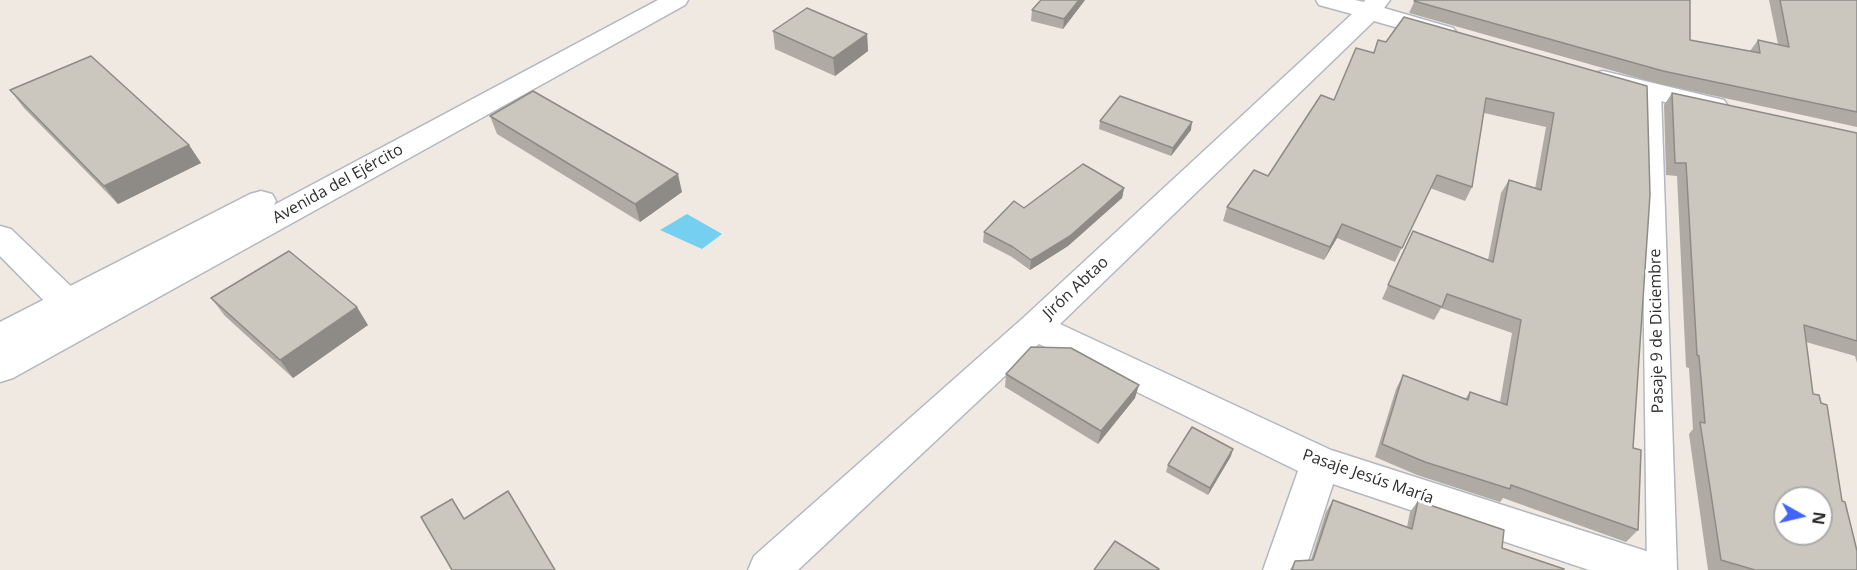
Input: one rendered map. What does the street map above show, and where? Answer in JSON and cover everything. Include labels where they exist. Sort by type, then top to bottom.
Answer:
[{"type":"street","name":"Avenida del Ejército","points":[[0,338],[638,0]]},
{"type":"street","name":"Avenida del Ejército","points":[[0,368],[676,0]]},
{"type":"street","points":[[1328,0],[1374,6],[1471,41]]},
{"type":"street","name":"Jirón Abtao","points":[[769,570],[1035,327],[1374,6]]},
{"type":"street","points":[[1583,73],[1651,92],[1743,112]]},
{"type":"street","points":[[0,237],[67,303]]},
{"type":"street","name":"Pasaje Jesús María","points":[[1035,327],[1320,463],[1646,570]]},
{"type":"street","points":[[1284,570],[1320,463]]},
{"type":"lane","name":"Pasaje 9 de Diciembre","points":[[1651,92],[1662,570]]},
{"type":"water","points":[[687,214],[722,234],[702,249],[660,230]]},
{"type":"building","points":[[1041,0],[1079,0],[1064,19],[1032,10]]},
{"type":"building","points":[[1415,0],[1690,0],[1690,40],[1760,53],[1758,40],[1789,47],[1780,0],[1857,0],[1857,112],[1663,71]]},
{"type":"building","points":[[807,8],[867,34],[833,58],[773,31]]},
{"type":"building","points":[[1404,17],[1647,86],[1650,195],[1633,448],[1641,450],[1638,530],[1511,485],[1510,489],[1425,462],[1382,444],[1403,375],[1468,400],[1470,392],[1507,405],[1521,320],[1447,294],[1442,307],[1388,285],[1413,231],[1493,262],[1509,180],[1541,190],[1554,113],[1486,98],[1472,187],[1437,175],[1402,248],[1342,224],[1330,247],[1227,207],[1254,170],[1268,176],[1321,95],[1334,100],[1356,48],[1374,53],[1378,40],[1386,42]]},
{"type":"building","points":[[91,56],[189,145],[104,186],[10,90]]},
{"type":"building","points":[[533,91],[678,174],[635,204],[490,116]]},
{"type":"building","points":[[1672,93],[1857,133],[1857,341],[1804,325],[1813,394],[1819,395],[1821,403],[1827,405],[1842,501],[1845,502],[1857,551],[1857,570],[1755,570],[1721,560],[1700,422],[1705,423],[1699,356],[1697,355],[1686,163],[1675,163]]},
{"type":"building","points":[[1120,96],[1192,122],[1173,148],[1100,121]]},
{"type":"building","points":[[1083,164],[1124,188],[1070,236],[1031,260],[1013,247],[984,232],[1014,201],[1024,208]]},
{"type":"building","points":[[289,251],[357,307],[280,360],[211,298]]},
{"type":"building","points":[[1031,347],[1071,348],[1139,385],[1101,431],[1006,374]]},
{"type":"building","points":[[1192,427],[1233,449],[1210,488],[1168,465]]},
{"type":"building","points":[[508,491],[555,570],[452,570],[421,517],[452,499],[464,519]]},
{"type":"building","points":[[1333,500],[1412,529],[1418,501],[1504,530],[1502,548],[1564,570],[1292,570],[1295,561],[1313,560]]},
{"type":"building","points":[[1115,541],[1159,569],[1094,570]]}]
